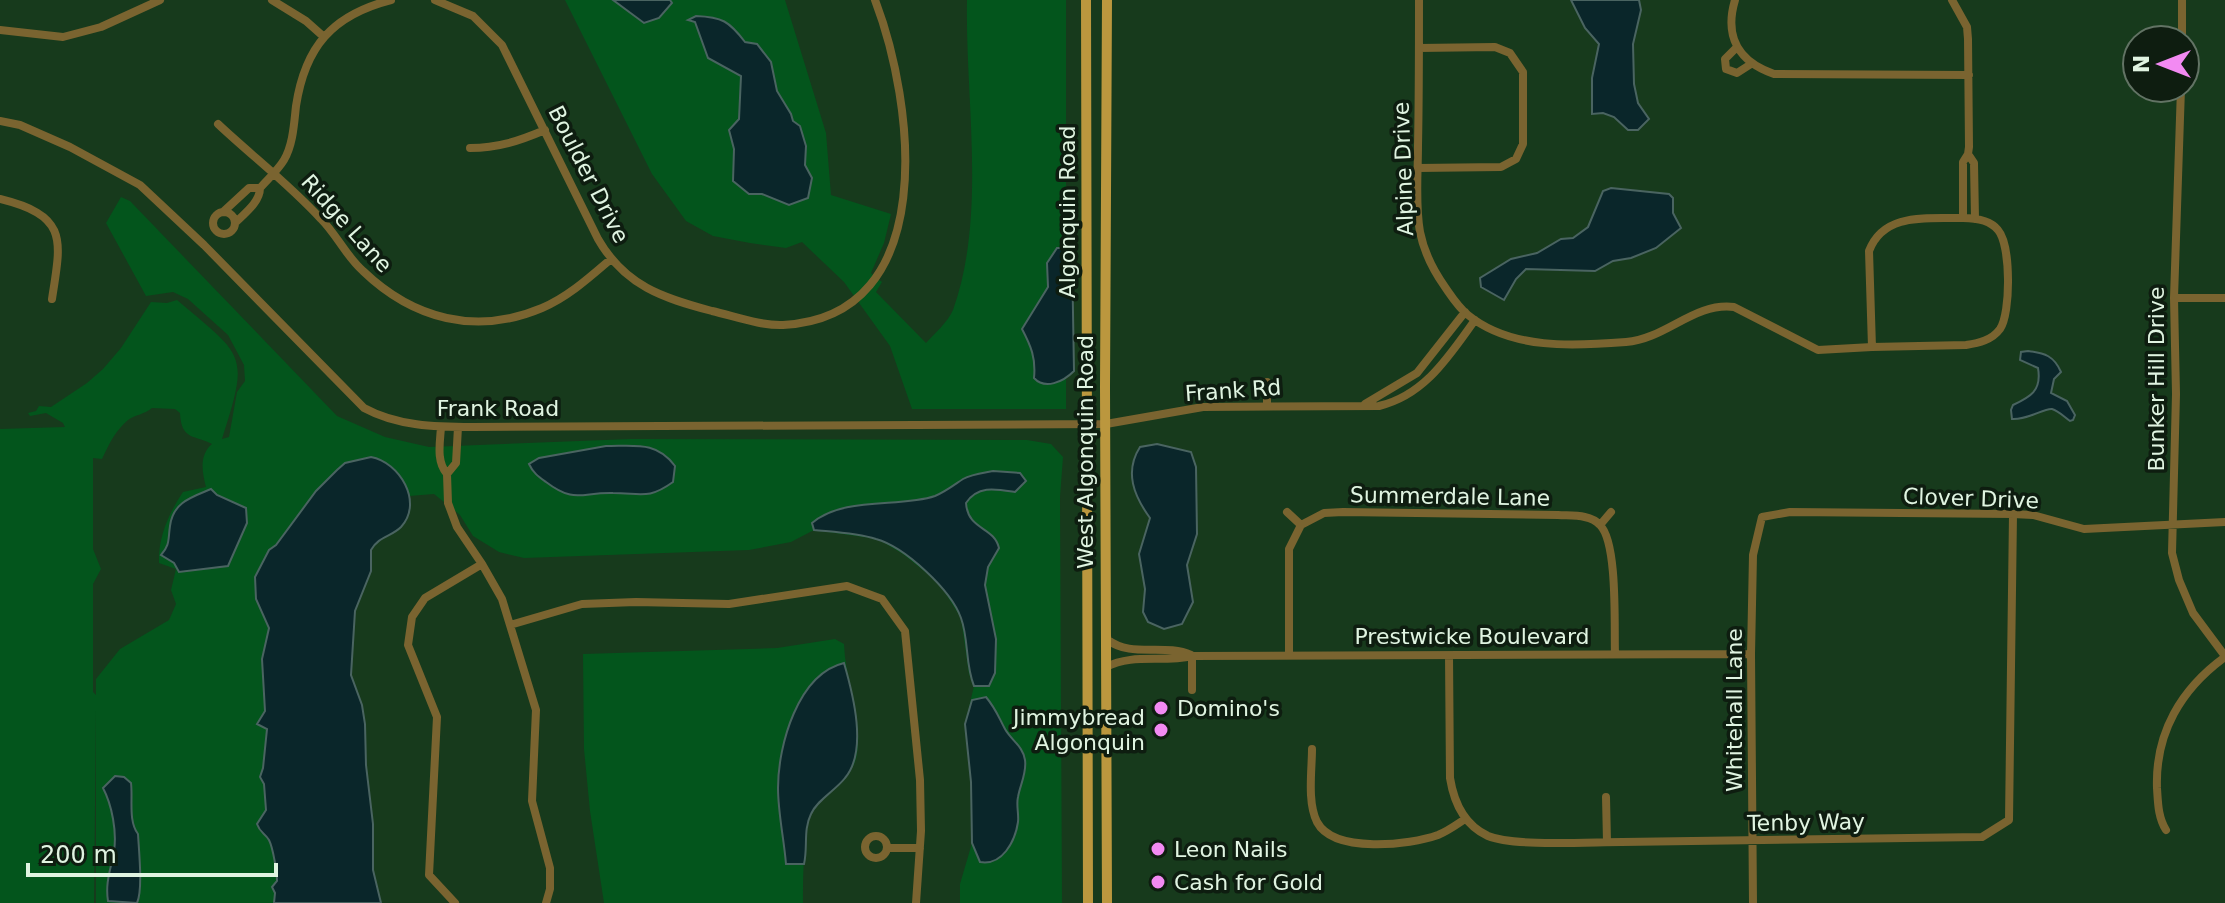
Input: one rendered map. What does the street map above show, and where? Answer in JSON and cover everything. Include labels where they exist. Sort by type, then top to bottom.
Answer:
[{"type":"main road","name":"Algonquin Road","points":[[1086,0],[1088,903]]},
{"type":"main road","name":"West Algonquin Road","points":[[1107,0],[1107,903]]},
{"type":"street","points":[[0,30],[63,37],[101,27],[160,0]]},
{"type":"street","points":[[272,0],[306,21],[324,37]]},
{"type":"street","points":[[217,231],[229,233],[234,228],[260,195],[260,188],[283,161],[289,149],[304,70],[324,37],[352,13],[391,0]]},
{"type":"street","name":"Boulder Drive","points":[[435,0],[473,16],[498,39],[592,228],[611,259],[646,289],[668,300],[780,325],[827,317],[849,305],[864,293],[883,269],[894,243],[901,206],[903,117],[897,74],[875,0]]},
{"type":"street","name":"Alpine Drive","points":[[1419,0],[1419,225],[1436,275],[1475,320],[1503,334],[1545,344],[1636,342],[1660,333],[1701,310],[1718,305],[1734,307],[1818,350],[1872,347]]},
{"type":"street","points":[[1735,0],[1731,18],[1737,47],[1751,64],[1774,74],[1969,75]]},
{"type":"street","points":[[1952,0],[1967,27],[1968,154],[1963,162],[1963,218]]},
{"type":"street","points":[[2182,0],[2182,24]]},
{"type":"street","points":[[1418,168],[1501,167],[1516,159],[1523,144],[1523,72],[1510,53],[1495,47],[1419,48]]},
{"type":"street","points":[[1737,47],[1725,59],[1726,69],[1737,73],[1751,64]]},
{"type":"street","name":"Bunker Hill Drive","points":[[2180,104],[2174,298],[2176,394],[2172,553],[2179,580],[2197,620],[2225,657]]},
{"type":"street","name":"Frank Road","points":[[0,121],[20,125],[70,147],[140,185],[204,245],[364,408],[384,419],[441,427],[1106,424]]},
{"type":"street","name":"Ridge Lane","points":[[218,124],[324,221],[360,269],[390,295],[427,314],[470,321],[506,319],[542,308],[571,292],[611,259]]},
{"type":"street","points":[[470,148],[492,148],[545,130]]},
{"type":"street","points":[[1968,154],[1974,163],[1975,219]]},
{"type":"street","points":[[217,231],[214,219],[249,188],[260,188]]},
{"type":"street","points":[[0,199],[37,211],[54,228],[60,249],[52,299]]},
{"type":"street","points":[[223,212],[232,215],[235,223]]},
{"type":"street","points":[[1975,219],[1990,223],[2004,240],[2007,315],[1994,335],[1966,345],[1872,347],[1869,251],[1874,238],[1895,222],[1975,219]]},
{"type":"street","points":[[204,245],[217,231]]},
{"type":"street","points":[[2174,298],[2225,298]]},
{"type":"street","points":[[1364,405],[1417,373],[1465,312]]},
{"type":"street","name":"Frank Rd","points":[[1106,424],[1203,407],[1389,403],[1430,378],[1475,320]]},
{"type":"street","points":[[1267,382],[1267,405]]},
{"type":"street","points":[[441,427],[440,457],[448,503],[457,527],[502,599],[536,710],[532,801],[550,868],[546,903]]},
{"type":"street","points":[[445,472],[456,463],[458,427]]},
{"type":"street","points":[[1287,512],[1301,525],[1289,549],[1289,655]]},
{"type":"street","name":"Summerdale Lane","points":[[1301,525],[1324,513],[1343,512],[1558,515],[1584,517],[1600,525]]},
{"type":"street","points":[[1611,512],[1600,525],[1612,555],[1615,654]]},
{"type":"street","name":"Clover Drive","points":[[1762,517],[1790,512],[2013,514],[2033,515],[2084,529],[2225,522]]},
{"type":"street","name":"Tenby Way","points":[[1465,819],[1482,833],[1503,840],[1607,842],[1982,837],[2009,820],[2013,514]]},
{"type":"street","name":"Whitehall Lane","points":[[1753,903],[1753,555],[1762,517]]},
{"type":"street","points":[[455,903],[429,875],[437,717],[408,645],[412,617],[425,598],[482,564]]},
{"type":"street","points":[[510,625],[582,604],[729,604],[847,586],[882,599],[905,631],[920,780],[916,903]]},
{"type":"street","name":"Prestwicke Boulevard","points":[[1106,632],[1108,640],[1125,648],[1180,650],[1192,656]]},
{"type":"street","name":"Prestwicke Boulevard","points":[[1106,667],[1125,659],[1180,659],[1192,656],[1751,654]]},
{"type":"street","points":[[1192,656],[1192,690]]},
{"type":"street","points":[[1312,749],[1315,818],[1333,838],[1356,843],[1415,842],[1446,832],[1465,819],[1453,794],[1450,778],[1449,656]]},
{"type":"street","points":[[2166,830],[2159,814],[2157,784],[2163,735],[2189,689],[2225,657]]},
{"type":"street","points":[[1606,797],[1607,842]]},
{"type":"street","points":[[888,848],[920,848]]},
{"type":"green space","points":[[565,0],[785,0],[826,133],[831,195],[891,214],[884,243],[871,273],[882,282],[876,292],[926,343],[953,310],[969,236],[972,157],[967,0],[1066,0],[1066,409],[912,409],[890,346],[844,282],[802,242],[786,248],[750,243],[713,236],[686,221],[652,174]]},
{"type":"green space","points":[[121,197],[130,201],[337,416],[385,437],[429,447],[631,439],[1027,440],[1051,444],[1063,457],[1060,497],[1062,903],[960,903],[960,884],[972,843],[971,782],[965,724],[974,686],[969,674],[961,618],[939,583],[903,554],[878,539],[814,530],[791,542],[749,550],[524,558],[499,552],[473,536],[460,515],[434,494],[409,496],[401,527],[385,535],[371,550],[371,571],[355,611],[352,631],[352,680],[362,705],[365,724],[373,824],[373,870],[381,903],[96,903],[96,708],[94,903],[0,903],[0,429],[65,427],[46,413],[30,416],[28,413],[36,411],[39,406],[51,407],[103,369],[121,348],[151,302],[177,300],[228,346],[235,358],[238,372],[236,389],[222,439],[229,437],[237,392],[245,381],[244,365],[228,335],[188,299],[173,292],[146,296],[106,223]],"holes":[[[152,408],[175,409],[180,413],[186,433],[212,444],[203,458],[206,487],[183,492],[162,535],[159,563],[176,569],[171,590],[176,604],[169,620],[120,649],[96,679],[96,695],[93,692],[93,584],[101,569],[93,549],[93,458],[102,459],[116,433],[131,418]]]},
{"type":"green space","points":[[835,639],[844,644],[858,727],[857,754],[845,778],[818,805],[809,819],[803,903],[604,903],[584,749],[583,654],[777,648]]},
{"type":"water","points":[[613,0],[670,0],[672,3],[659,18],[644,23]]},
{"type":"water","points":[[1571,0],[1639,0],[1641,10],[1633,44],[1634,84],[1638,103],[1649,119],[1638,130],[1628,130],[1614,117],[1603,113],[1592,114],[1592,78],[1599,44],[1585,28]]},
{"type":"water","points":[[696,16],[724,22],[745,42],[757,44],[771,62],[777,91],[793,121],[800,126],[806,146],[805,165],[812,178],[808,198],[789,205],[762,194],[749,194],[733,181],[734,149],[729,130],[739,119],[741,76],[708,58],[695,22],[688,20]]},
{"type":"water","points":[[1611,188],[1669,194],[1673,198],[1673,213],[1681,228],[1656,248],[1613,261],[1595,271],[1526,269],[1504,300],[1481,287],[1480,278],[1511,259],[1537,253],[1561,239],[1573,238],[1588,227],[1603,191]]},
{"type":"water","points":[[1057,248],[1072,254],[1074,371],[1059,381],[1043,384],[1034,378],[1032,352],[1022,329],[1048,287],[1047,263]]},
{"type":"water","points":[[2021,352],[2048,356],[2055,362],[2061,372],[2054,379],[2051,393],[2067,401],[2075,415],[2073,420],[2052,409],[2012,419],[2013,405],[2029,396],[2038,382],[2038,368],[2020,360]]},
{"type":"water","points":[[1157,444],[1191,452],[1196,467],[1197,534],[1187,565],[1193,602],[1182,624],[1164,629],[1148,622],[1143,612],[1145,589],[1139,554],[1150,518],[1139,501],[1132,475],[1140,447]]},
{"type":"water","points":[[606,446],[636,446],[661,452],[675,466],[673,482],[644,494],[572,495],[543,480],[529,464],[539,458]]},
{"type":"water","points":[[371,457],[381,460],[399,475],[409,495],[410,506],[401,527],[371,550],[371,571],[355,611],[351,675],[365,724],[373,824],[373,870],[381,903],[274,903],[272,887],[277,881],[273,854],[269,840],[257,824],[266,810],[264,784],[260,777],[267,729],[257,724],[265,711],[262,659],[269,628],[256,599],[255,577],[269,550],[316,491],[345,463]]},
{"type":"water","points":[[993,471],[1020,473],[1026,481],[1015,492],[982,491],[966,503],[971,519],[992,536],[999,548],[988,567],[985,585],[996,639],[995,673],[989,686],[974,686],[961,618],[948,595],[926,571],[888,544],[861,535],[814,530],[812,523],[840,509],[935,496],[966,477]]},
{"type":"water","points":[[211,489],[217,495],[246,508],[247,523],[228,566],[179,572],[174,563],[161,555],[167,545],[172,518],[184,502]]},
{"type":"water","points":[[844,663],[856,722],[856,753],[852,767],[811,814],[804,864],[786,864],[778,788],[787,732],[803,696],[814,681]]},
{"type":"water","points":[[986,697],[1022,751],[1025,765],[1017,800],[1018,822],[1014,837],[1001,856],[980,862],[972,843],[971,782],[965,724],[972,700]]},
{"type":"water","points":[[115,776],[124,777],[131,783],[132,816],[138,834],[140,860],[137,903],[108,901],[115,836],[111,810],[103,788]]},
{"type":"place","name":"Domino's","points":[[1161,708]]},
{"type":"place","name":"Jimmybread Algonquin","points":[[1161,730]]},
{"type":"place","name":"Leon Nails","points":[[1158,849]]},
{"type":"place","name":"Cash for Gold","points":[[1158,882]]}]
